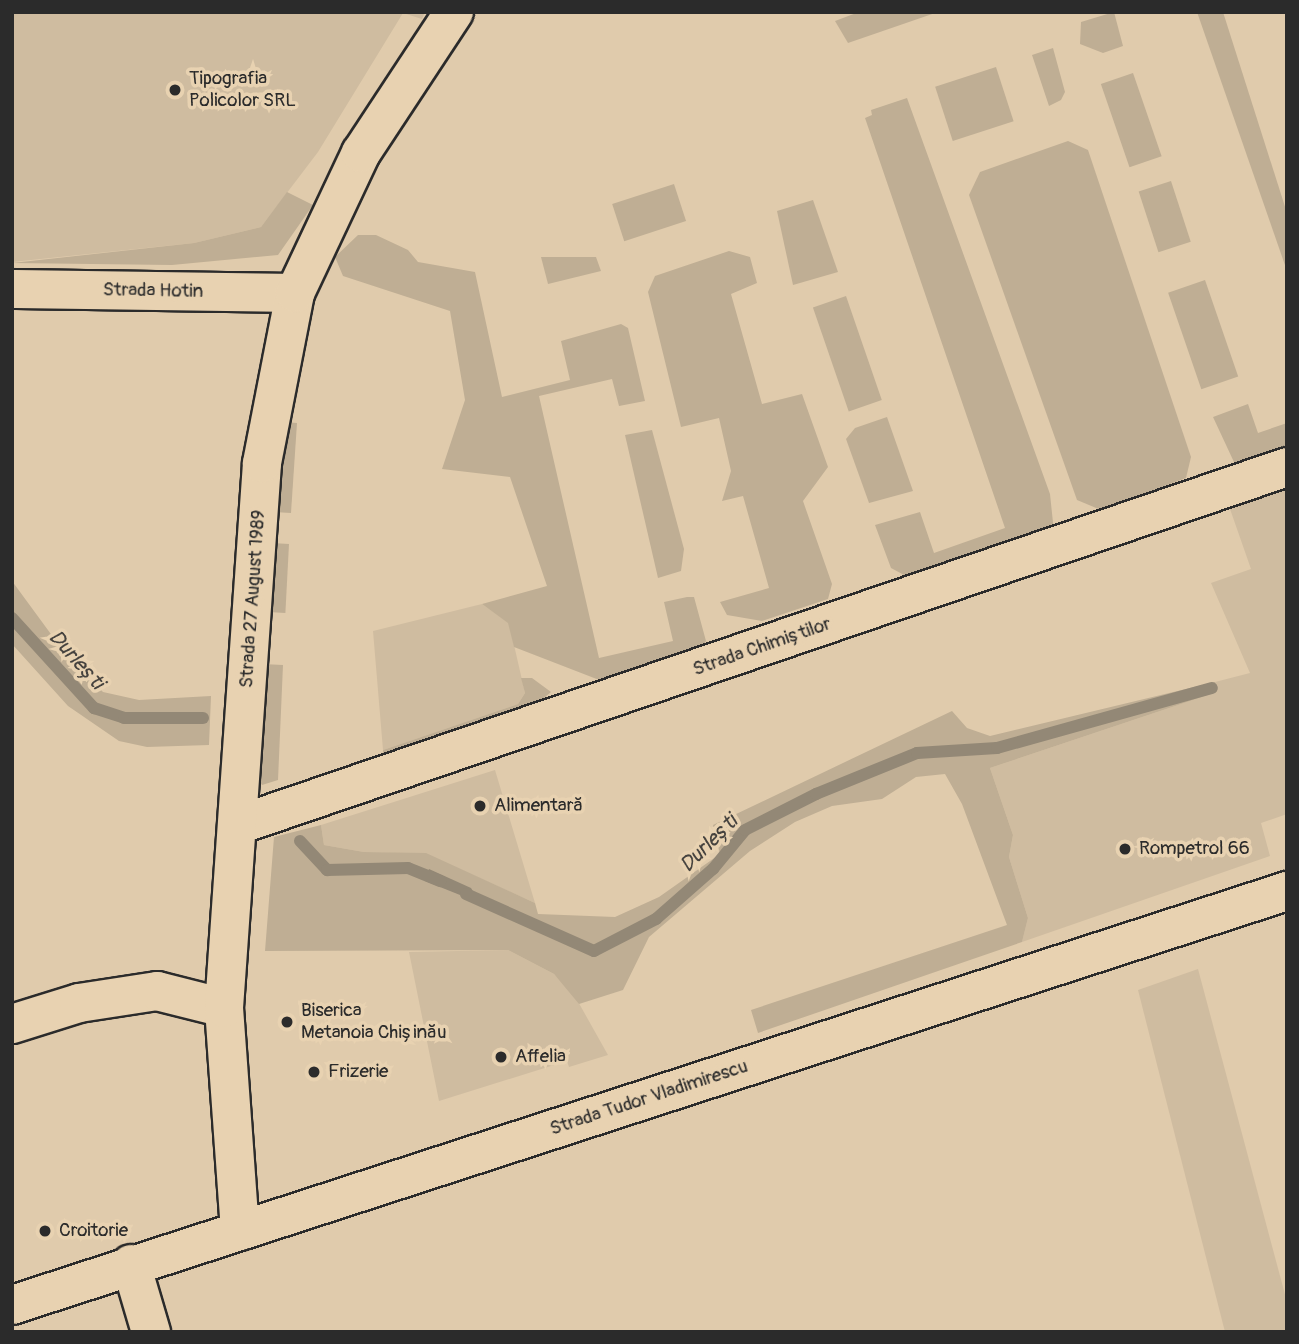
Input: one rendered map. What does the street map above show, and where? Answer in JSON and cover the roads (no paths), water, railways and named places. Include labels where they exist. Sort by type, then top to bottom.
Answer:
[{"type":"street","name":"Strada 27 August 1989","points":[[240,1231],[224,1008],[262,463],[295,293],[361,153],[454,12]]},
{"type":"street","name":"Strada Hotin","points":[[15,291],[295,293]]},
{"type":"street","name":"Strada Chimiștilor","points":[[237,825],[1287,467]]},
{"type":"street","name":"Strada Tudor Vladimirescu","points":[[12,1305],[131,1264],[1287,891]]},
{"type":"street","points":[[12,1024],[79,1003],[157,991],[224,1008]]},
{"type":"street","points":[[131,1264],[150,1332]]},
{"type":"waterway","name":"Durlești","points":[[12,618],[94,708],[124,718],[203,718]]},
{"type":"waterway","name":"Durlești","points":[[466,894],[594,951],[656,919],[713,869],[745,830],[816,794],[917,753],[997,748],[1212,688]]},
{"type":"waterway","name":"Durlești","points":[[300,841],[327,870],[408,868],[440,881]]},
{"type":"place","name":"Tipografia Policolor SRL","points":[[175,90]]},
{"type":"place","name":"Alimentară","points":[[480,806]]},
{"type":"place","name":"Rompetrol 66","points":[[1125,849]]},
{"type":"place","name":"Biserica Metanoia Chișinău","points":[[287,1022]]},
{"type":"place","name":"Affelia","points":[[501,1057]]},
{"type":"place","name":"Frizerie","points":[[314,1072]]},
{"type":"place","name":"Croitorie","points":[[45,1231]]}]
